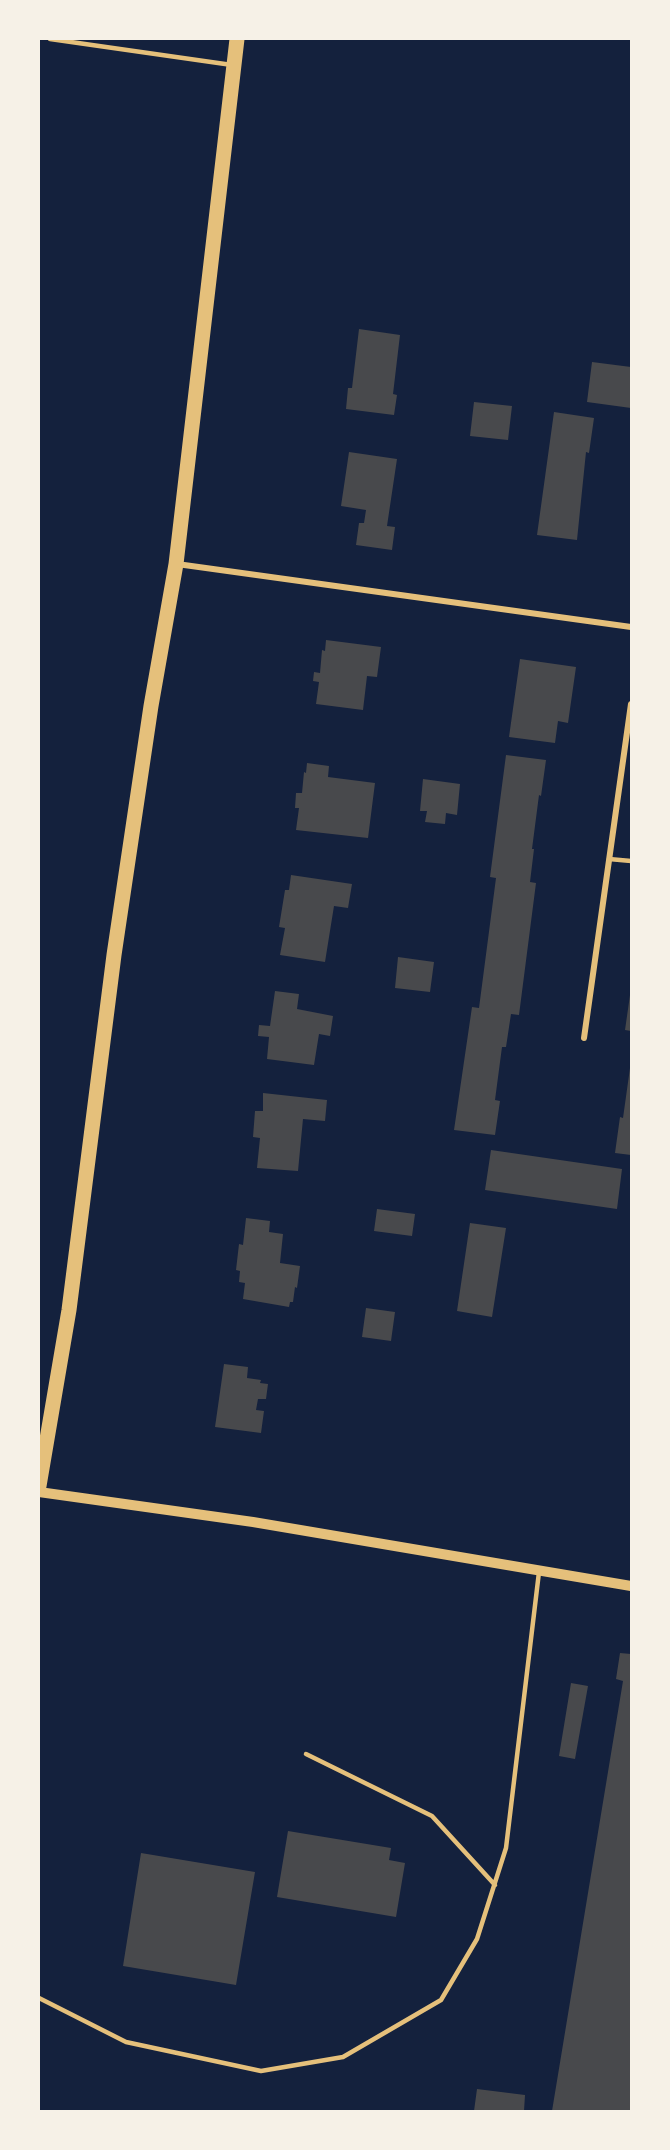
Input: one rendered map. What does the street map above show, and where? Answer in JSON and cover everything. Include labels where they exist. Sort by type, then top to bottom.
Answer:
[{"type":"main road","points":[[39,1486],[69,1310],[114,956],[176,564],[237,39]]},
{"type":"street","points":[[176,564],[631,627]]},
{"type":"street","points":[[584,1038],[631,704]]},
{"type":"street","points":[[39,1492],[253,1521],[631,1586]]},
{"type":"lane","points":[[50,39],[234,65]]},
{"type":"lane","points":[[609,859],[631,861]]},
{"type":"lane","points":[[39,1998],[126,2042],[261,2072],[343,2057],[441,2000],[477,1940],[506,1848],[539,1570]]},
{"type":"lane","points":[[306,1754],[432,1816],[495,1885]]},
{"type":"building","points":[[359,329],[400,335],[393,394],[397,395],[394,415],[346,409],[348,388],[352,388]]},
{"type":"building","points":[[592,362],[631,367],[631,408],[587,402]]},
{"type":"building","points":[[474,402],[512,406],[508,440],[470,436]]},
{"type":"building","points":[[554,412],[594,418],[589,453],[586,452],[577,540],[537,535]]},
{"type":"building","points":[[349,452],[397,459],[387,526],[395,527],[392,550],[356,545],[359,523],[364,523],[366,510],[341,506]]},
{"type":"building","points":[[326,640],[381,647],[377,677],[367,676],[363,710],[316,704],[319,682],[313,681],[314,672],[320,673],[322,650],[325,651]]},
{"type":"building","points":[[520,659],[576,667],[568,723],[558,721],[555,743],[509,737]]},
{"type":"building","points":[[506,755],[546,760],[532,849],[534,849],[530,882],[536,883],[519,1015],[511,1014],[506,1047],[502,1047],[495,1100],[500,1101],[495,1135],[454,1130],[472,1007],[479,1008],[496,878],[490,877]]},
{"type":"building","points":[[307,763],[329,766],[328,777],[375,783],[368,838],[296,830],[299,808],[295,808],[296,793],[302,793]]},
{"type":"building","points":[[423,779],[460,784],[457,815],[446,813],[445,824],[425,822],[427,811],[420,811]]},
{"type":"building","points":[[291,875],[352,884],[348,908],[334,906],[325,962],[280,955],[285,928],[279,927],[285,890],[289,890]]},
{"type":"building","points":[[398,957],[434,962],[430,992],[395,988]]},
{"type":"building","points":[[275,991],[299,994],[297,1009],[333,1016],[330,1036],[319,1034],[314,1065],[267,1059],[269,1037],[258,1036],[259,1025],[270,1026]]},
{"type":"building","points":[[631,995],[631,1031],[625,1030]]},
{"type":"building","points":[[631,1068],[631,1155],[615,1153]]},
{"type":"building","points":[[263,1093],[327,1100],[325,1121],[303,1119],[298,1171],[257,1168],[260,1138],[253,1137],[255,1111],[263,1111]]},
{"type":"building","points":[[491,1150],[622,1169],[617,1209],[485,1190]]},
{"type":"building","points":[[377,1209],[415,1214],[412,1236],[374,1231]]},
{"type":"building","points":[[246,1218],[270,1221],[269,1232],[283,1234],[280,1263],[300,1266],[297,1288],[295,1287],[293,1302],[290,1302],[289,1307],[243,1299],[245,1283],[239,1282],[240,1271],[236,1270],[239,1244],[243,1245]]},
{"type":"building","points":[[470,1223],[506,1228],[492,1317],[457,1311]]},
{"type":"building","points":[[366,1308],[395,1312],[391,1341],[362,1337]]},
{"type":"building","points":[[224,1364],[248,1367],[247,1378],[261,1380],[260,1383],[268,1384],[266,1399],[258,1399],[256,1410],[264,1411],[261,1433],[215,1427]]},
{"type":"building","points":[[620,1653],[631,1654],[631,2111],[552,2111],[623,1681],[616,1679]]},
{"type":"building","points":[[571,1683],[588,1686],[575,1759],[559,1756]]},
{"type":"building","points":[[288,1831],[391,1848],[389,1860],[405,1863],[396,1917],[277,1897]]},
{"type":"building","points":[[141,1853],[255,1872],[236,1985],[123,1966]]},
{"type":"building","points":[[477,2089],[525,2095],[524,2111],[474,2111]]}]
